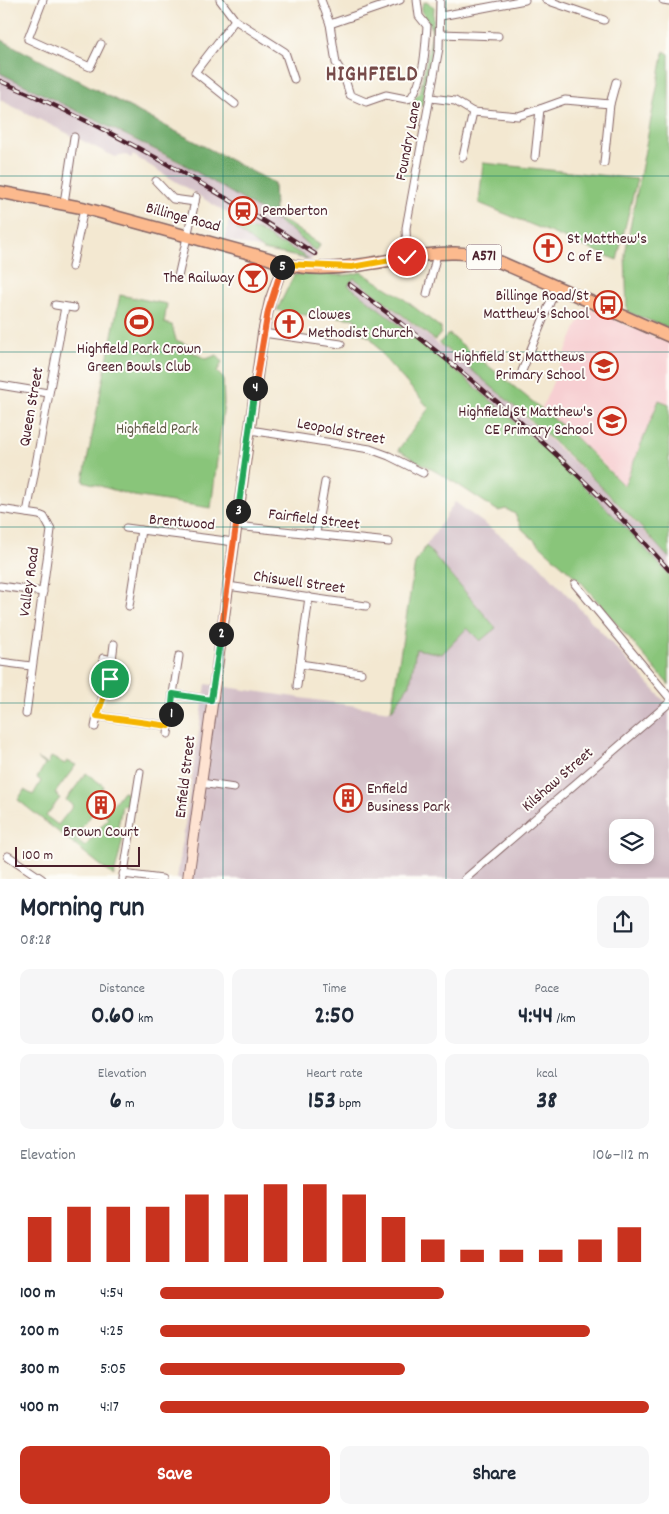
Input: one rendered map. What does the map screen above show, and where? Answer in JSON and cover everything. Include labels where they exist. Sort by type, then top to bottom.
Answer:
[{"type":"main road","name":"Billinge Road","points":[[0,192],[84,208],[283,264],[352,267],[407,257],[453,252],[481,256],[500,262],[669,336]]},
{"type":"street","points":[[43,0],[28,39],[90,67],[101,44]]},
{"type":"street","points":[[220,0],[234,20],[285,52],[294,79]]},
{"type":"street","points":[[322,0],[330,24],[336,63],[344,76],[350,95],[366,102],[386,95],[406,99],[411,98],[421,76],[427,26],[419,16],[417,0]]},
{"type":"street","points":[[330,24],[400,0]]},
{"type":"street","name":"Foundry Lane","points":[[407,257],[406,228],[431,98],[441,34],[442,16],[440,0]]},
{"type":"street","points":[[442,16],[525,0]]},
{"type":"street","points":[[546,0],[604,20]]},
{"type":"street","points":[[663,0],[669,1]]},
{"type":"street","points":[[234,20],[195,72],[235,104]]},
{"type":"street","points":[[441,34],[498,36]]},
{"type":"street","points":[[604,163],[610,104],[616,82]]},
{"type":"street","points":[[431,98],[455,101],[473,112],[518,116],[565,100],[610,104]]},
{"type":"street","points":[[535,157],[540,109]]},
{"type":"street","points":[[463,157],[473,112]]},
{"type":"street","points":[[64,203],[74,137]]},
{"type":"street","points":[[156,181],[173,199],[196,200],[178,277]]},
{"type":"street","points":[[72,267],[84,208]]},
{"type":"street","points":[[427,294],[437,254]]},
{"type":"street","name":"Enfield Street","points":[[188,879],[211,700],[263,333],[270,301],[283,264]]},
{"type":"street","points":[[522,371],[556,288]]},
{"type":"street","points":[[55,305],[74,308]]},
{"type":"street","name":"Queen Street","points":[[27,513],[65,307]]},
{"type":"street","points":[[263,333],[341,344]]},
{"type":"street","points":[[0,384],[48,393]]},
{"type":"street","name":"Leopold Street","points":[[250,430],[370,449],[423,473]]},
{"type":"street","points":[[316,533],[325,482]]},
{"type":"street","name":"Valley Road","points":[[0,509],[44,518],[51,530],[31,666],[32,676],[26,714]]},
{"type":"street","name":"Fairfield Street","points":[[236,526],[389,542]]},
{"type":"street","points":[[126,528],[142,530]]},
{"type":"street","name":"Brentwood","points":[[130,606],[142,530],[234,542]]},
{"type":"street","points":[[575,584],[669,696]]},
{"type":"street","points":[[0,586],[43,592]]},
{"type":"street","name":"Chiswell Street","points":[[228,586],[366,606]]},
{"type":"street","points":[[297,686],[309,597]]},
{"type":"street","points":[[95,727],[110,679],[114,644]]},
{"type":"street","points":[[168,734],[179,656]]},
{"type":"street","points":[[103,658],[112,660]]},
{"type":"street","points":[[0,662],[31,666]]},
{"type":"street","points":[[300,664],[361,673]]},
{"type":"street","points":[[173,694],[211,700]]},
{"type":"street","name":"Kilshaw Street","points":[[465,879],[669,703]]},
{"type":"street","points":[[97,716],[169,726]]},
{"type":"street","points":[[140,772],[123,877],[162,879]]},
{"type":"street","points":[[201,784],[234,788]]},
{"type":"street","points":[[8,856],[42,879]]},
{"type":"shaded area","points":[[0,73],[220,183],[321,245],[310,261],[225,240],[230,215],[133,155],[131,158],[126,155],[115,157],[0,100]]},
{"type":"shaded area","points":[[353,278],[481,377],[599,485],[669,558],[669,575],[590,492],[524,429],[453,367],[348,285]]},
{"type":"shaded area","name":"Highfield St Matthew's CE Primary School","points":[[585,307],[669,343],[669,537],[605,465],[570,432],[541,410]]},
{"type":"shaded area","points":[[455,502],[538,563],[669,706],[669,879],[177,879],[206,684],[390,711],[410,684],[416,649],[468,627],[495,628],[426,546]]},
{"type":"green space","points":[[426,2],[434,7],[432,52],[422,106],[409,104],[420,92],[432,33],[430,24],[421,11],[423,3]]},
{"type":"green space","points":[[0,39],[274,183],[275,211],[270,216],[180,162],[0,73]]},
{"type":"green space","points":[[664,51],[669,54],[669,328],[627,312],[625,254]]},
{"type":"green space","points":[[483,163],[637,179],[617,260],[479,203]]},
{"type":"green space","points":[[272,218],[289,224],[320,245],[316,252],[291,230]]},
{"type":"green space","points":[[236,229],[258,230],[281,245],[284,244],[309,259],[263,250]]},
{"type":"green space","points":[[361,272],[400,296],[441,328],[441,333],[435,340],[354,278],[348,285],[434,352],[516,422],[595,497],[669,575],[669,685],[582,583],[522,529],[515,514],[506,509],[498,511],[454,482],[398,450],[429,408],[387,361],[371,338],[354,329],[355,319],[312,314],[311,316],[277,310],[294,275],[344,275]]},
{"type":"green space","name":"Highfield Park","points":[[120,295],[167,304],[164,323],[172,325],[176,340],[190,346],[192,352],[206,359],[217,355],[222,362],[217,372],[223,378],[224,404],[211,508],[134,496],[83,481]]},
{"type":"green space","points":[[449,334],[570,432],[624,486],[659,400],[669,404],[669,558],[587,473],[499,393],[439,343]]},
{"type":"green space","points":[[426,546],[496,628],[480,641],[467,628],[442,654],[416,649],[410,684],[391,711],[415,563]]},
{"type":"green space","points":[[51,757],[65,764],[67,761],[76,765],[55,793],[60,798],[46,816],[58,825],[73,806],[66,800],[86,773],[104,786],[90,805],[96,809],[74,838],[85,847],[108,818],[105,815],[123,791],[130,796],[129,806],[122,805],[117,832],[124,834],[114,876],[18,800],[24,790],[33,795],[41,781],[37,778],[45,764],[37,759],[48,764]]},
{"type":"railway","points":[[0,81],[82,119],[161,160],[315,254]]},
{"type":"railway","points":[[349,284],[434,349],[516,418],[595,492],[669,570]]},
{"type":"place","name":"Pemberton","points":[[243,211]]},
{"type":"place","name":"St Matthew's C of E","points":[[548,248]]},
{"type":"place","name":"The Railway","points":[[253,278]]},
{"type":"place","name":"Billinge Road/St Matthew's School","points":[[608,305]]},
{"type":"place","name":"Highfield Park Crown Green Bowls Club","points":[[139,322]]},
{"type":"place","name":"Clowes Methodist Church","points":[[289,324]]},
{"type":"place","name":"Highfield St Matthews Primary School","points":[[604,366]]},
{"type":"place","name":"Highfield St Matthew's CE Primary School","points":[[612,421]]},
{"type":"place","name":"Enfield Business Park","points":[[348,798]]},
{"type":"place","name":"Brown Court","points":[[101,805]]},
{"type":"district","name":"HIGHFIELD","points":[[372,76]]},
{"type":"route","points":[[110,679],[101,699],[97,716],[169,726],[173,694],[211,700],[263,333],[270,301],[283,264],[352,267],[407,257]]}]
